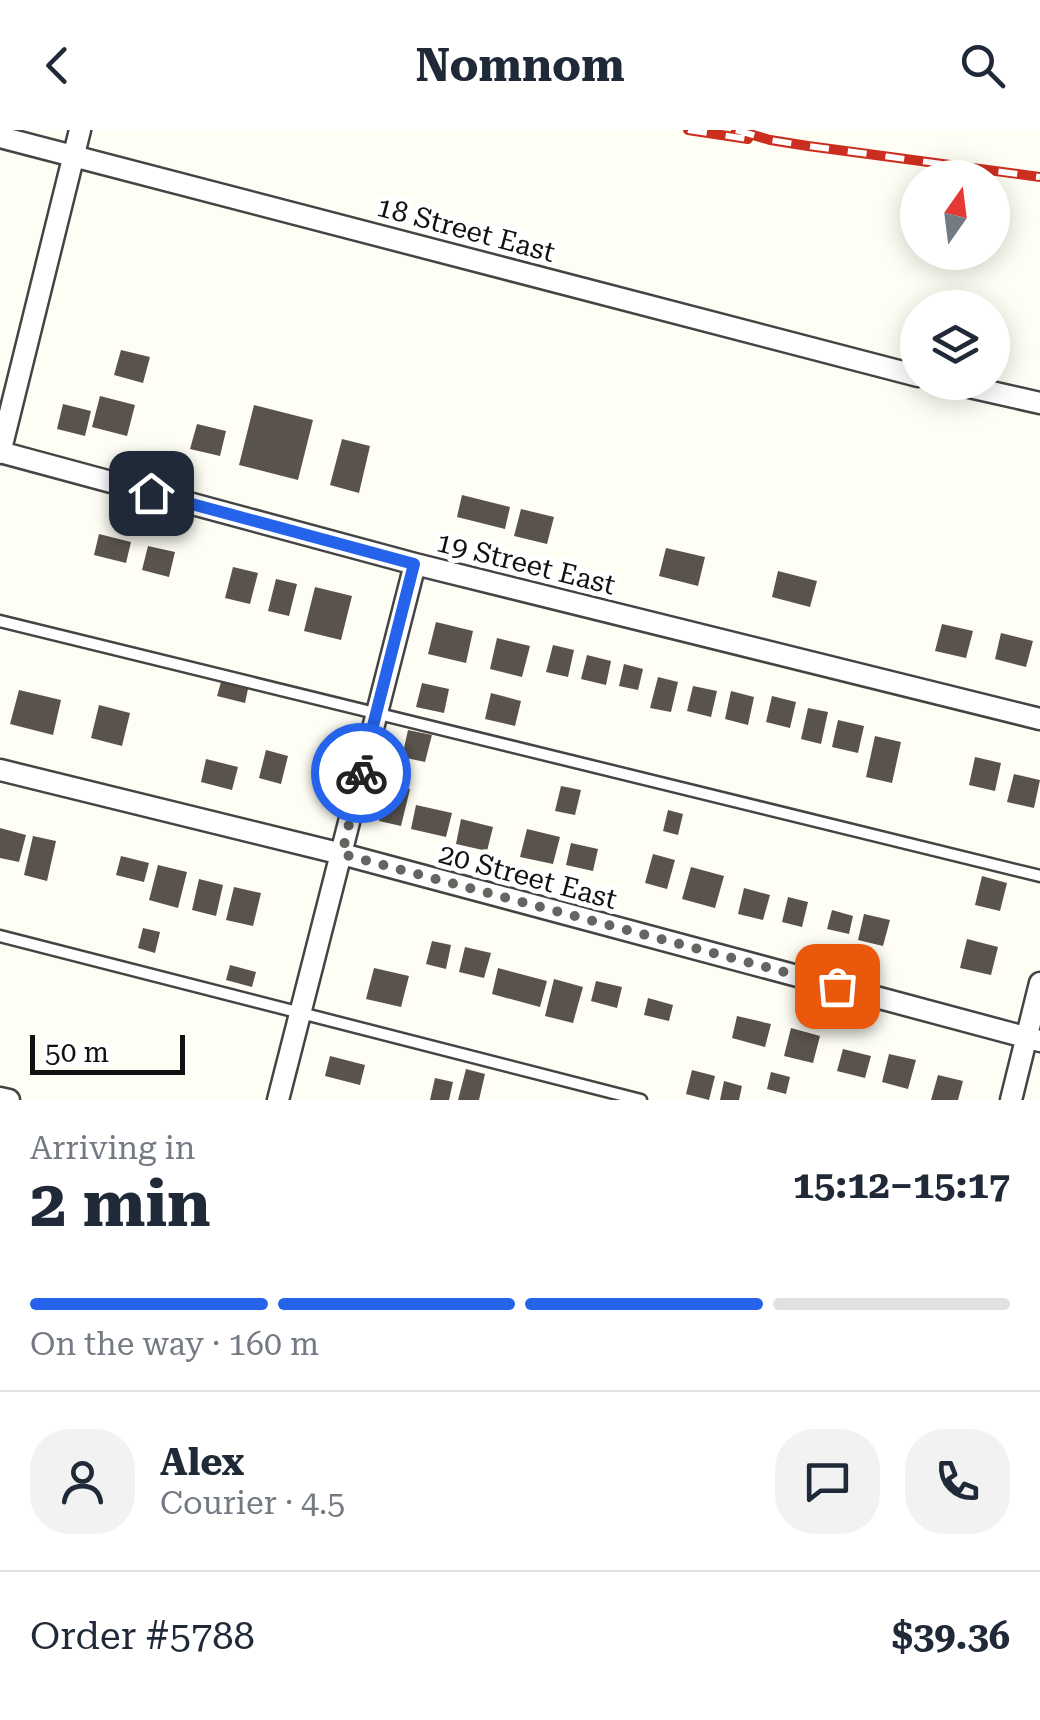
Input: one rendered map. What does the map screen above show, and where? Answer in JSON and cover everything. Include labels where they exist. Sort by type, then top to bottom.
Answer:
[{"type":"street","points":[[0,453],[80,130]]},
{"type":"street","name":"18 Street East","points":[[0,138],[900,371]]},
{"type":"street","points":[[1010,396],[1040,402]]},
{"type":"street","name":"19 Street East","points":[[0,453],[414,564],[1040,718]]},
{"type":"street","points":[[278,1100],[414,564]]},
{"type":"street","name":"20 Street East","points":[[0,770],[342,854],[1034,1039]]},
{"type":"street","points":[[1012,1100],[1034,1039],[1040,983]]},
{"type":"street","points":[[0,1098],[9,1100]]},
{"type":"lane","points":[[0,621],[1040,876]]},
{"type":"lane","points":[[0,936],[640,1100]]},
{"type":"building","points":[[121,350],[150,357],[143,383],[114,375]]},
{"type":"building","points":[[100,396],[135,405],[127,436],[92,427]]},
{"type":"building","points":[[63,404],[91,411],[85,436],[57,429]]},
{"type":"building","points":[[254,405],[313,420],[298,480],[239,465]]},
{"type":"building","points":[[197,424],[226,431],[220,456],[190,449]]},
{"type":"building","points":[[342,439],[370,446],[359,493],[330,485]]},
{"type":"building","points":[[462,495],[510,507],[505,529],[457,517]]},
{"type":"building","points":[[521,509],[554,517],[547,544],[514,536]]},
{"type":"building","points":[[99,534],[131,542],[126,563],[94,555]]},
{"type":"building","points":[[148,546],[175,552],[169,577],[142,570]]},
{"type":"building","points":[[666,548],[705,557],[698,586],[659,576]]},
{"type":"building","points":[[233,567],[258,573],[250,604],[225,598]]},
{"type":"building","points":[[778,571],[817,581],[810,607],[772,597]]},
{"type":"building","points":[[276,579],[297,584],[289,616],[268,611]]},
{"type":"building","points":[[315,587],[352,596],[341,640],[304,631]]},
{"type":"building","points":[[436,622],[473,631],[466,663],[428,654]]},
{"type":"building","points":[[942,624],[973,631],[966,658],[935,651]]},
{"type":"building","points":[[1001,633],[1033,641],[1026,667],[995,659]]},
{"type":"building","points":[[497,638],[530,646],[522,677],[490,669]]},
{"type":"building","points":[[553,645],[574,650],[568,677],[546,672]]},
{"type":"building","points":[[587,655],[611,661],[606,685],[581,679]]},
{"type":"building","points":[[624,664],[643,669],[638,690],[619,686]]},
{"type":"building","points":[[658,677],[678,682],[671,712],[650,708]]},
{"type":"building","points":[[221,682],[248,689],[245,703],[217,696]]},
{"type":"building","points":[[422,683],[449,689],[444,713],[416,707]]},
{"type":"building","points":[[693,686],[717,691],[711,717],[687,711]]},
{"type":"building","points":[[19,690],[61,700],[53,735],[10,724]]},
{"type":"building","points":[[731,691],[754,697],[748,725],[725,719]]},
{"type":"building","points":[[491,693],[521,701],[515,726],[485,719]]},
{"type":"building","points":[[772,696],[796,702],[790,728],[766,722]]},
{"type":"building","points":[[99,705],[130,713],[122,746],[91,738]]},
{"type":"building","points":[[808,708],[828,712],[821,744],[801,739]]},
{"type":"building","points":[[838,720],[864,726],[858,753],[832,747]]},
{"type":"building","points":[[408,730],[432,735],[425,762],[402,757]]},
{"type":"building","points":[[875,736],[901,742],[892,783],[866,777]]},
{"type":"building","points":[[266,750],[288,756],[281,784],[259,778]]},
{"type":"building","points":[[975,757],[1001,763],[995,791],[969,785]]},
{"type":"building","points":[[206,759],[238,767],[232,790],[201,782]]},
{"type":"building","points":[[1014,774],[1040,780],[1034,808],[1007,802]]},
{"type":"building","points":[[388,784],[410,789],[401,826],[379,821]]},
{"type":"building","points":[[561,786],[581,790],[575,815],[555,811]]},
{"type":"building","points":[[416,805],[452,813],[446,837],[411,829]]},
{"type":"building","points":[[668,810],[683,814],[678,835],[663,831]]},
{"type":"building","points":[[461,819],[493,827],[487,851],[456,844]]},
{"type":"building","points":[[0,828],[26,835],[19,862],[0,858]]},
{"type":"building","points":[[527,829],[560,837],[553,864],[520,857]]},
{"type":"building","points":[[33,836],[56,841],[47,881],[24,875]]},
{"type":"building","points":[[571,843],[598,849],[593,871],[566,865]]},
{"type":"building","points":[[653,854],[675,860],[667,889],[645,883]]},
{"type":"building","points":[[121,856],[149,863],[144,882],[116,875]]},
{"type":"building","points":[[158,865],[187,872],[178,908],[149,900]]},
{"type":"building","points":[[691,867],[724,876],[715,908],[682,899]]},
{"type":"building","points":[[982,876],[1007,883],[1000,911],[975,905]]},
{"type":"building","points":[[199,879],[223,885],[216,916],[192,910]]},
{"type":"building","points":[[234,887],[261,893],[253,926],[226,920]]},
{"type":"building","points":[[744,888],[770,895],[763,920],[738,914]]},
{"type":"building","points":[[788,897],[808,902],[802,927],[782,922]]},
{"type":"building","points":[[832,910],[853,916],[849,934],[827,929]]},
{"type":"building","points":[[864,914],[890,920],[883,946],[858,940]]},
{"type":"building","points":[[143,928],[160,932],[155,953],[138,948]]},
{"type":"building","points":[[967,939],[998,947],[991,975],[960,968]]},
{"type":"building","points":[[432,941],[451,945],[446,969],[426,964]]},
{"type":"building","points":[[465,947],[491,953],[484,978],[459,972]]},
{"type":"building","points":[[230,965],[256,972],[252,987],[226,980]]},
{"type":"building","points":[[374,968],[409,976],[401,1007],[366,999]]},
{"type":"building","points":[[498,968],[547,981],[540,1007],[492,994]]},
{"type":"building","points":[[554,979],[583,987],[573,1023],[545,1016]]},
{"type":"building","points":[[596,981],[622,987],[617,1008],[591,1001]]},
{"type":"building","points":[[648,998],[673,1005],[669,1021],[644,1015]]},
{"type":"building","points":[[737,1016],[771,1024],[765,1047],[732,1038]]},
{"type":"building","points":[[791,1028],[820,1036],[813,1063],[784,1056]]},
{"type":"building","points":[[843,1049],[871,1056],[865,1078],[837,1071]]},
{"type":"building","points":[[889,1054],[916,1060],[908,1089],[882,1082]]},
{"type":"building","points":[[330,1056],[365,1065],[360,1085],[325,1076]]},
{"type":"building","points":[[466,1069],[485,1074],[479,1100],[458,1100]]},
{"type":"building","points":[[692,1070],[715,1076],[709,1100],[686,1094]]},
{"type":"building","points":[[771,1072],[790,1077],[786,1094],[767,1089]]},
{"type":"building","points":[[938,1075],[963,1081],[958,1100],[931,1100]]},
{"type":"building","points":[[435,1078],[453,1082],[449,1100],[430,1100]]},
{"type":"building","points":[[724,1081],[742,1086],[739,1100],[720,1100]]},
{"type":"railway","points":[[688,130],[748,139]]},
{"type":"railway","points":[[736,130],[808,146],[1040,177]]},
{"type":"way so far","points":[[361,773],[342,854],[837,986]]},
{"type":"route","points":[[151,493],[414,564],[361,773]]}]
